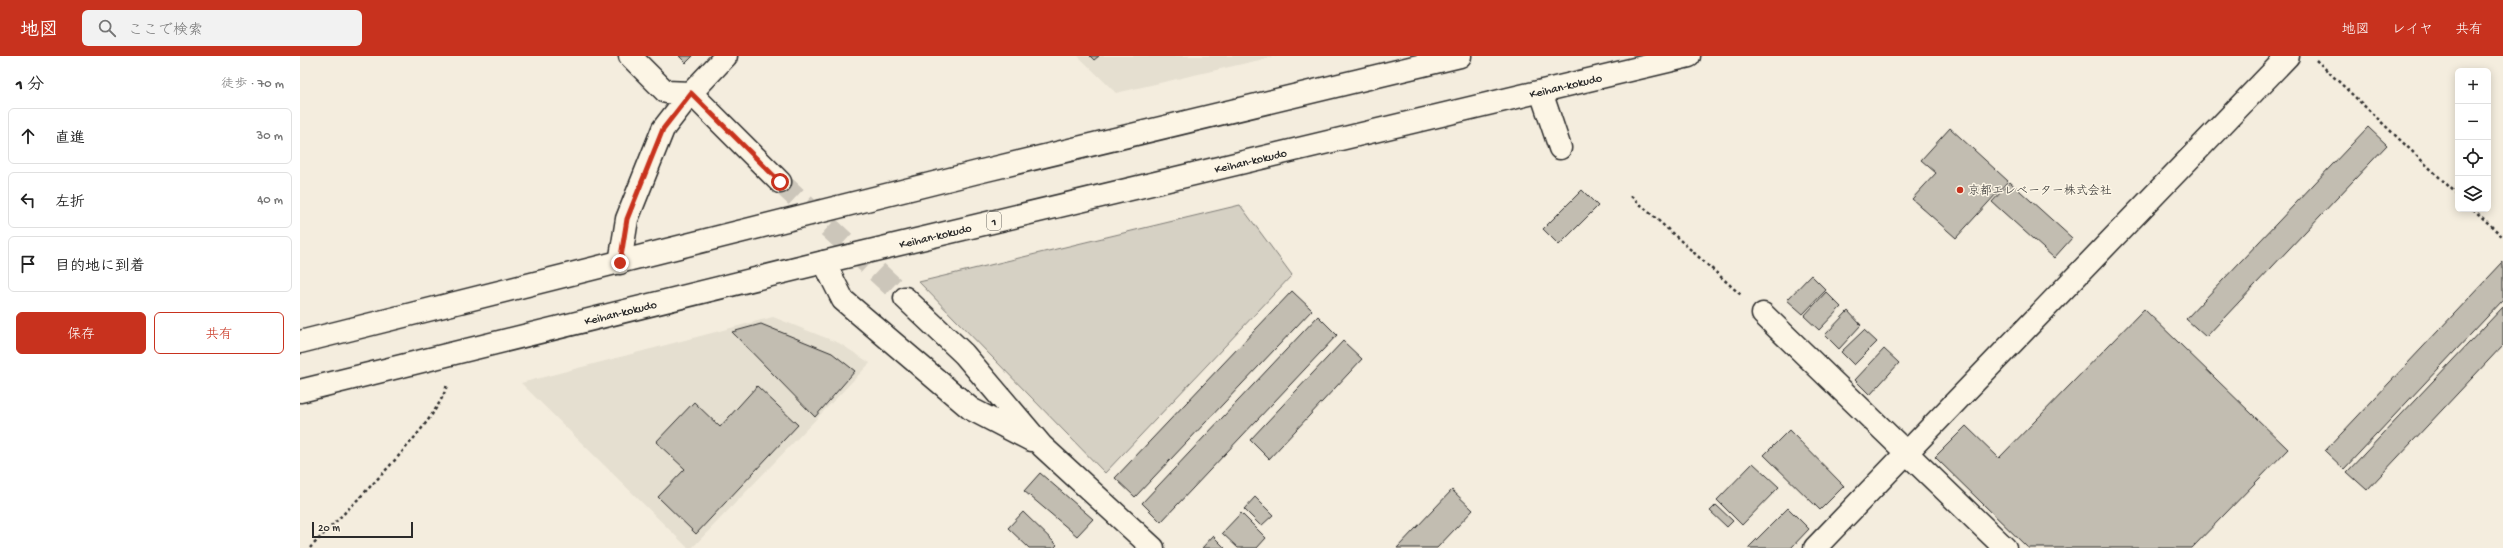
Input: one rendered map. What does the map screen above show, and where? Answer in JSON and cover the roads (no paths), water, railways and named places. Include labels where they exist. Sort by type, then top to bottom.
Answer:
[{"type":"main road","points":[[630,56],[666,92],[691,93],[780,182]]},
{"type":"main road","points":[[620,263],[627,219],[663,129],[691,93],[726,56]]},
{"type":"main road","points":[[300,342],[990,169],[1460,56]]},
{"type":"main road","name":"Keihan-kokudo","points":[[300,391],[824,262],[1689,56]]},
{"type":"main road","points":[[1815,548],[2288,56]]},
{"type":"main road","points":[[1541,92],[1560,148]]},
{"type":"main road","points":[[824,262],[843,300],[971,409],[1042,446]]},
{"type":"main road","points":[[904,298],[964,354],[1042,446],[1153,548]]},
{"type":"main road","points":[[1763,314],[2005,548]]},
{"type":"tunnel","points":[[780,182],[905,298]]},
{"type":"place","name":"京都エレベーター株式会社","points":[[1960,190]]}]
